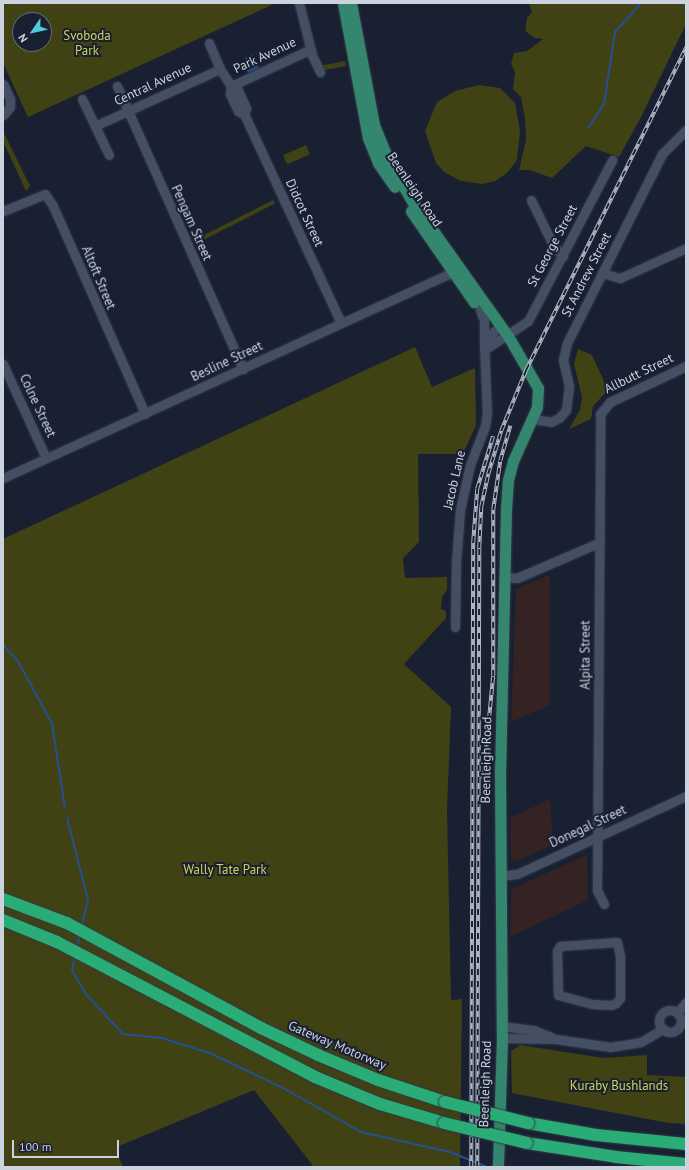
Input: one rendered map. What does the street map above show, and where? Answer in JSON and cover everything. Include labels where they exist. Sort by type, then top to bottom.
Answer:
[{"type":"highway","name":"Gateway Motorway","points":[[3,899],[67,923],[261,1028],[303,1048],[378,1080],[445,1102],[528,1123],[602,1136],[686,1144]]},
{"type":"highway","points":[[3,920],[81,953],[315,1077],[380,1104],[444,1123],[527,1143],[616,1157],[686,1164]]},
{"type":"main road","name":"Beenleigh Road","points":[[343,3],[361,102],[373,152],[505,338],[538,388],[539,399],[533,419],[513,461],[508,480],[500,876],[502,1032],[498,1166]]},
{"type":"main road","name":"Beenleigh Road","points":[[351,3],[374,125],[380,143],[399,181],[456,269],[480,310],[495,330],[505,338]]},
{"type":"street","name":"Park Avenue","points":[[299,3],[311,49],[320,72]]},
{"type":"street","name":"Didcot Street","points":[[209,43],[220,69],[231,86],[230,94],[238,111],[244,114],[342,323]]},
{"type":"street","name":"Park Avenue","points":[[231,86],[311,49]]},
{"type":"street","name":"Central Avenue","points":[[97,126],[220,69]]},
{"type":"street","points":[[3,84],[10,99],[10,107],[3,115]]},
{"type":"street","name":"Pengam Street","points":[[118,86],[129,110],[143,148],[243,369]]},
{"type":"street","points":[[82,99],[97,126],[109,155]]},
{"type":"street","name":"St Andrew Street","points":[[533,419],[551,422],[559,418],[566,410],[569,386],[564,353],[602,273],[662,154],[686,130]]},
{"type":"street","name":"St George Street","points":[[484,346],[505,338],[528,321],[612,160]]},
{"type":"street","name":"Altoft Street","points":[[3,211],[45,194],[53,206],[145,414]]},
{"type":"street","points":[[531,200],[554,247],[563,256]]},
{"type":"street","points":[[602,273],[620,278],[686,248]]},
{"type":"street","name":"Besline Street","points":[[3,478],[243,369],[456,269]]},
{"type":"street","name":"Jacob Lane","points":[[455,627],[456,563],[460,510],[468,471],[487,414],[484,320],[480,310]]},
{"type":"street","points":[[484,346],[495,330]]},
{"type":"street","name":"Colne Street","points":[[3,364],[46,458]]},
{"type":"street","name":"Allbutt Street","points":[[604,406],[686,366]]},
{"type":"street","name":"Alpita Street","points":[[604,406],[600,414],[597,890],[604,904]]},
{"type":"street","points":[[505,577],[517,578],[600,542]]},
{"type":"street","name":"Donegal Street","points":[[500,876],[517,874],[686,796]]},
{"type":"street","points":[[617,942],[620,956],[620,998],[616,1003],[611,1005],[592,1004],[558,995],[557,951],[560,946],[564,944],[617,942]]},
{"type":"street","points":[[678,1012],[686,1002]]},
{"type":"street","points":[[663,1029],[659,1019],[663,1012],[669,1010],[678,1012]]},
{"type":"street","points":[[502,1032],[533,1030],[556,1038],[610,1047],[629,1046],[653,1037],[663,1029],[675,1031],[683,1027],[678,1012]]},
{"type":"shaded area","points":[[550,575],[550,705],[511,722],[516,589]]},
{"type":"shaded area","points":[[550,799],[553,845],[515,862],[511,859],[510,818]]},
{"type":"shaded area","points":[[587,855],[588,900],[510,937],[511,889]]},
{"type":"green space","name":"Svoboda Park","points":[[3,3],[276,3],[28,117],[3,63]]},
{"type":"green space","points":[[529,3],[686,3],[686,24],[641,117],[619,157],[586,146],[552,178],[530,170],[519,170],[526,140],[525,118],[521,97],[513,89],[515,72],[511,64],[514,53],[527,51],[543,39],[535,38],[525,31],[527,18],[532,12]]},
{"type":"green space","points":[[345,61],[346,66],[316,72],[315,67]]},
{"type":"green space","points":[[479,85],[500,88],[515,103],[520,131],[517,160],[507,173],[495,181],[482,184],[461,181],[444,172],[436,163],[425,131],[437,102],[455,91]]},
{"type":"green space","points":[[3,131],[30,186],[26,191],[3,141]]},
{"type":"green space","points":[[306,145],[310,154],[287,164],[283,155]]},
{"type":"green space","points":[[273,200],[275,204],[203,240],[201,237]]},
{"type":"green space","name":"Wally Tate Park","points":[[415,347],[432,387],[475,368],[476,425],[463,454],[418,454],[419,542],[403,558],[405,578],[447,577],[447,590],[442,597],[441,609],[446,611],[446,618],[404,664],[451,707],[447,810],[451,1000],[462,999],[460,1167],[314,1167],[254,1090],[119,1146],[119,1157],[123,1167],[3,1167],[3,539]]},
{"type":"green space","points":[[578,349],[592,355],[608,390],[593,406],[591,419],[569,429],[580,410],[582,397],[574,364]]},
{"type":"green space","name":"Kuraby Bushlands","points":[[520,1045],[604,1058],[647,1055],[647,1075],[686,1077],[686,1124],[668,1123],[512,1093],[511,1051]]},
{"type":"water","points":[[253,55],[259,68],[248,73],[245,66],[248,64],[245,58]]},
{"type":"waterway","points":[[589,127],[604,104],[615,32],[641,3]]},
{"type":"waterway","points":[[3,645],[18,661],[52,724],[65,808]]},
{"type":"waterway","points":[[67,818],[88,900],[82,926]]},
{"type":"waterway","points":[[77,947],[80,934]]},
{"type":"waterway","points":[[75,956],[72,970],[86,994],[123,1034],[162,1038],[212,1054],[283,1088],[361,1132],[450,1152],[487,1167]]},
{"type":"railway","points":[[477,1167],[479,548],[481,507],[488,474],[501,431],[526,370],[686,48]]},
{"type":"railway","points":[[483,779],[493,676],[493,510],[500,461],[510,425]]},
{"type":"railway","points":[[471,1167],[473,542],[477,489],[493,436]]}]
